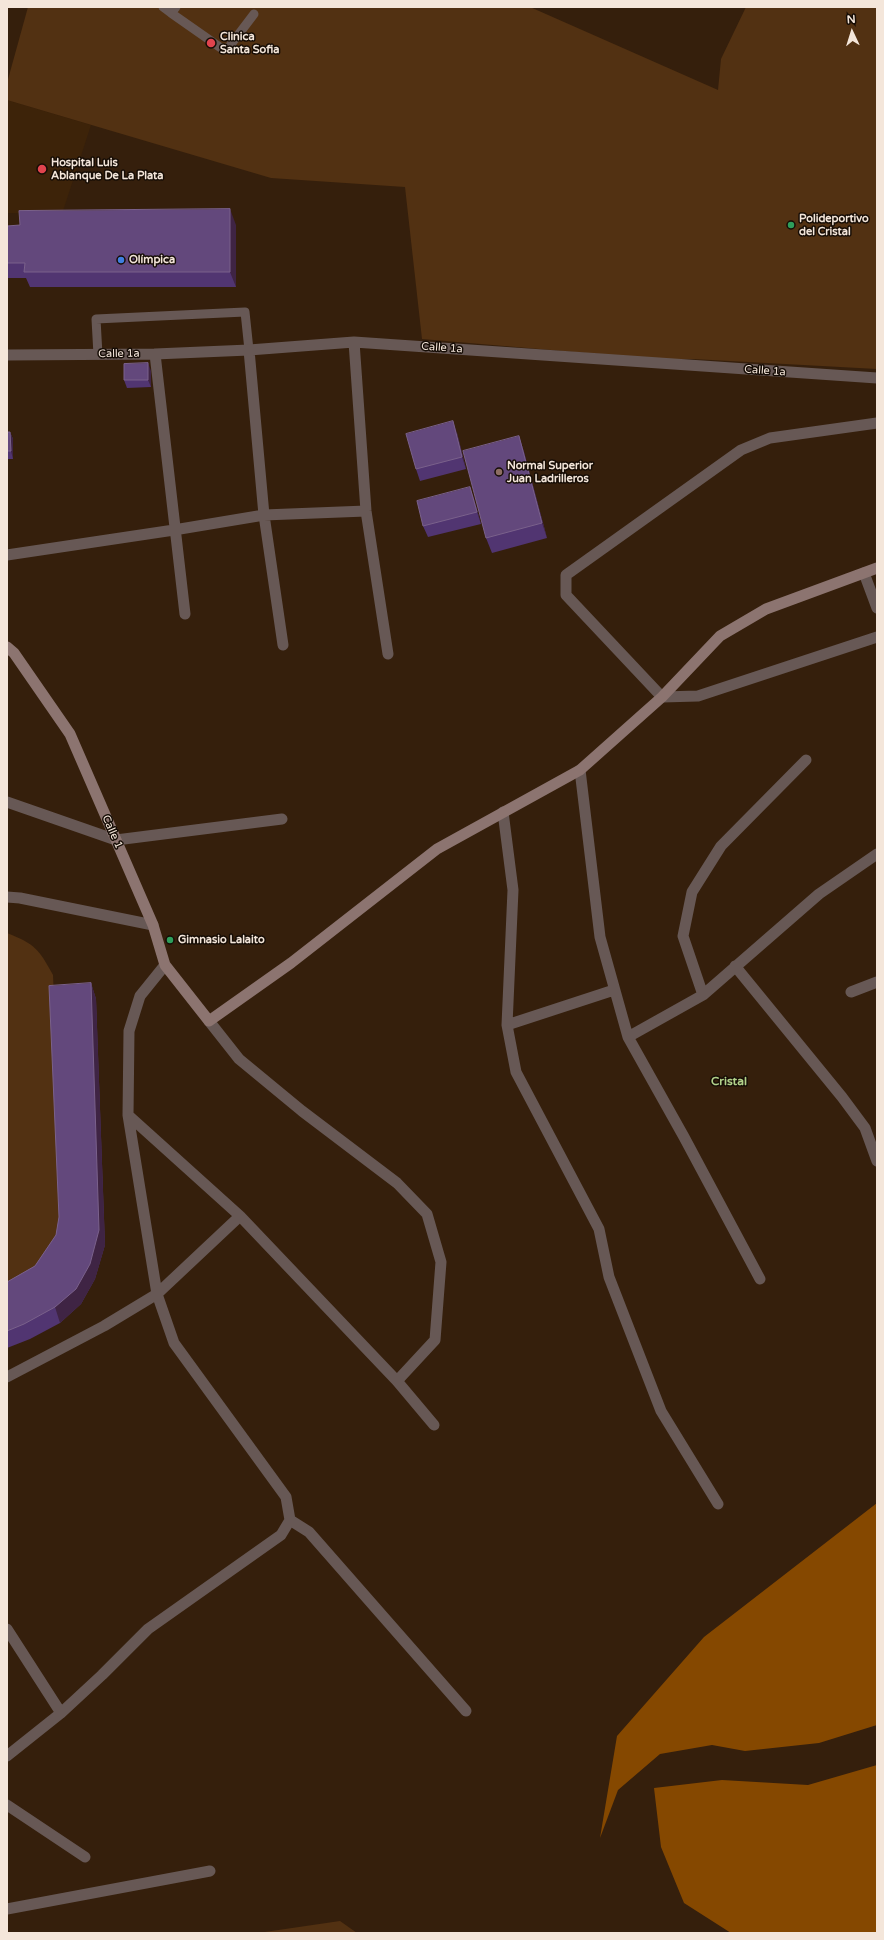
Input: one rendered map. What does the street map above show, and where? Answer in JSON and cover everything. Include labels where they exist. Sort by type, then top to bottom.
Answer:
[{"type":"main road","points":[[209,1021],[291,963],[437,849],[580,770],[662,697],[720,636],[766,609],[877,568]]},
{"type":"main road","name":"Calle 1","points":[[7,647],[14,654],[70,734],[153,925],[165,965],[209,1021]]},
{"type":"street","name":"Calle 1a","points":[[7,356],[155,354],[249,350],[354,342],[877,378]]},
{"type":"street","points":[[354,342],[366,511],[388,654]]},
{"type":"street","points":[[249,350],[264,515],[283,645]]},
{"type":"street","points":[[155,354],[174,530],[185,614]]},
{"type":"street","points":[[877,423],[770,438],[741,450],[566,575],[566,595],[662,697],[698,696],[877,637]]},
{"type":"street","points":[[7,555],[264,515],[366,511]]},
{"type":"street","points":[[864,573],[877,608]]},
{"type":"street","points":[[703,995],[683,936],[692,892],[722,846],[806,760]]},
{"type":"street","points":[[580,770],[600,937],[628,1038],[684,1137],[760,1279]]},
{"type":"street","points":[[7,802],[116,840],[282,819]]},
{"type":"street","points":[[503,812],[513,890],[507,1025],[516,1072],[599,1229],[609,1277],[661,1411],[718,1504]]},
{"type":"street","points":[[628,1038],[703,995],[820,894],[877,854]]},
{"type":"street","points":[[7,897],[20,898],[153,925]]},
{"type":"street","points":[[7,1756],[61,1713],[148,1629],[281,1535],[290,1520],[286,1497],[174,1342],[157,1294],[128,1115],[129,1031],[140,996],[165,965]]},
{"type":"street","points":[[735,966],[842,1097],[865,1128],[875,1148],[877,1161]]},
{"type":"street","points":[[851,992],[877,982]]},
{"type":"street","points":[[507,1025],[614,990]]},
{"type":"street","points":[[209,1021],[239,1058],[302,1111],[397,1183],[427,1214],[441,1262],[435,1340],[397,1381]]},
{"type":"street","points":[[128,1115],[240,1216],[397,1381],[434,1426]]},
{"type":"street","points":[[7,1377],[104,1326],[157,1294],[240,1216]]},
{"type":"street","points":[[290,1520],[309,1532],[466,1711]]},
{"type":"street","points":[[7,1629],[61,1713]]},
{"type":"street","points":[[7,1805],[85,1857]]},
{"type":"street","points":[[7,1908],[210,1870]]},
{"type":"lane","points":[[163,7],[174,10],[221,48],[226,49],[254,14]]},
{"type":"lane","points":[[98,355],[96,319],[245,312],[249,350]]},
{"type":"shaded area","points":[[28,7],[530,7],[718,90],[721,59],[746,7],[877,7],[877,369],[693,359],[657,359],[422,339],[405,187],[271,178],[7,100],[7,83]]},
{"type":"shaded area","name":"Hospital Luis Ablanque De La Plata","points":[[7,100],[91,125],[62,214],[7,213]]},
{"type":"shaded area","points":[[7,933],[35,948],[44,959],[53,975],[64,1232],[7,1299]]},
{"type":"shaded area","points":[[877,1503],[877,1725],[819,1743],[745,1751],[712,1745],[660,1754],[618,1790],[600,1838],[617,1736],[704,1637]]},
{"type":"shaded area","points":[[877,1765],[877,1933],[731,1933],[684,1903],[661,1847],[654,1788],[722,1780],[808,1785]]},
{"type":"shaded area","points":[[340,1921],[357,1933],[258,1933]]},
{"type":"building","name":"Olímpica","points":[[230,209],[230,272],[24,272],[25,263],[7,263],[7,226],[20,225],[19,211]]},
{"type":"building","points":[[148,363],[148,380],[124,380],[124,364]]},
{"type":"building","points":[[453,421],[462,457],[416,469],[406,434]]},
{"type":"building","points":[[7,432],[10,432],[11,451],[7,451]]},
{"type":"building","points":[[519,436],[542,523],[486,538],[463,451]]},
{"type":"building","points":[[470,487],[477,512],[423,526],[417,501]]},
{"type":"building","points":[[91,983],[99,1230],[90,1264],[76,1289],[55,1307],[24,1324],[7,1331],[7,1282],[35,1266],[56,1235],[59,1217],[49,986]]},
{"type":"place","name":"Clinica Santa Sofia","points":[[211,43]]},
{"type":"place","name":"Hospital Luis Ablanque De La Plata","points":[[42,169]]},
{"type":"place","name":"Polideportivo del Cristal","points":[[791,225]]},
{"type":"place","name":"Olímpica","points":[[121,260]]},
{"type":"place","name":"Normal Superior Juan Ladrilleros","points":[[499,472]]},
{"type":"place","name":"Gimnasio Lalaito","points":[[170,940]]},
{"type":"district","name":"Cristal","points":[[729,1082]]}]
